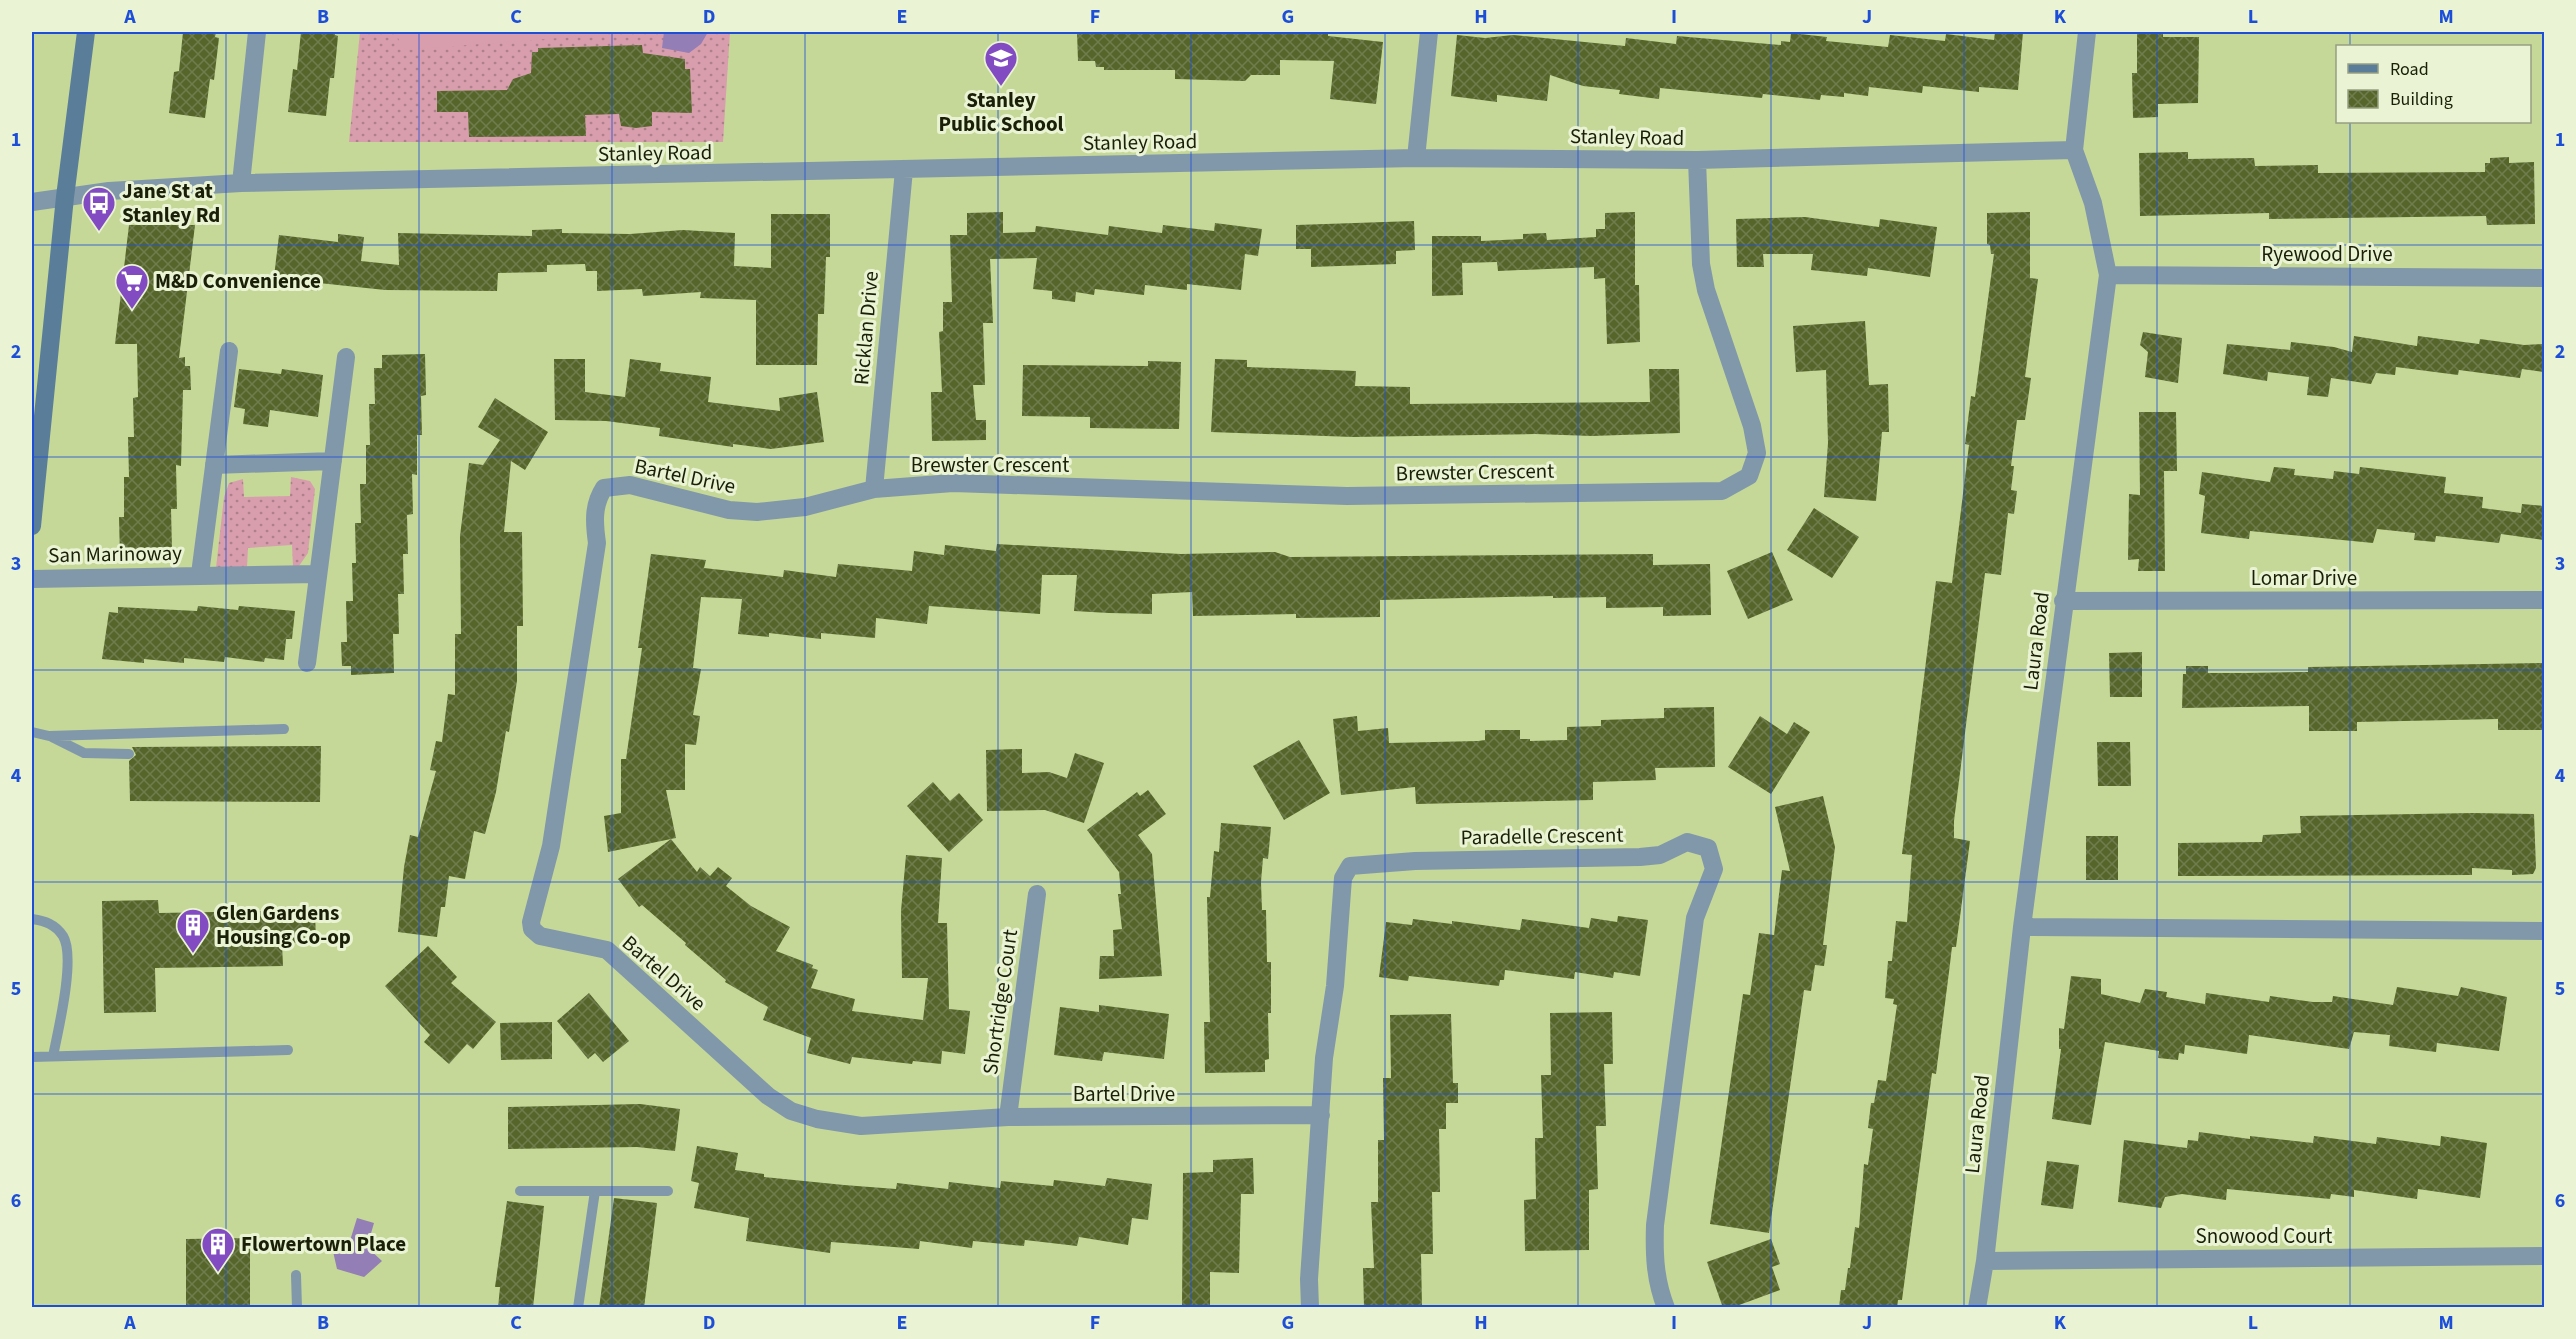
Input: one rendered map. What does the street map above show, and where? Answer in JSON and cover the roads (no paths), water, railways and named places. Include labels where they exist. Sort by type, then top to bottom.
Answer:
[{"type":"main road","points":[[32,526],[65,197],[86,32]]},
{"type":"street","points":[[241,183],[257,32]]},
{"type":"street","points":[[1416,158],[1429,32]]},
{"type":"street","name":"Laura Road","points":[[1977,1308],[1985,1261],[2022,927],[2063,601],[2108,275],[2093,203],[2074,150],[2087,32]]},
{"type":"street","name":"Stanley Road","points":[[32,202],[109,190],[241,183],[1416,158],[1697,160],[2074,150]]},
{"type":"street","name":"Brewster Crescent","points":[[873,489],[953,483],[1347,496],[1722,491],[1749,476],[1757,453],[1752,426],[1704,282],[1701,264],[1697,160]]},
{"type":"street","name":"Ricklan Drive","points":[[873,489],[904,170]]},
{"type":"street","name":"Ryewood Drive","points":[[2108,275],[2544,278]]},
{"type":"street","name":"San Marinoway","points":[[200,574],[229,351]]},
{"type":"street","points":[[307,663],[346,357]]},
{"type":"street","points":[[214,465],[333,461]]},
{"type":"street","name":"Bartel Drive","points":[[873,489],[805,507],[757,512],[729,510],[630,485],[604,488],[596,500],[594,517],[597,543],[551,846],[531,922],[532,929],[540,936],[607,950],[768,1096],[791,1111],[817,1119],[861,1126],[1008,1117],[1321,1115]]},
{"type":"street","name":"San Marinoway","points":[[32,579],[200,574],[318,574]]},
{"type":"street","name":"Lomar Drive","points":[[2063,601],[2544,600]]},
{"type":"street","name":"Paradelle Crescent","points":[[1310,1308],[1309,1279],[1324,1058],[1341,921],[1342,878],[1350,866],[1415,861],[1640,857],[1660,855],[1687,842],[1708,848],[1714,869],[1695,918],[1655,1226],[1654,1254],[1657,1284],[1666,1308]]},
{"type":"street","name":"Shortridge Court","points":[[1008,1117],[1037,894]]},
{"type":"street","points":[[2022,927],[2544,932]]},
{"type":"street","name":"Snowood Court","points":[[1985,1261],[2544,1257]]},
{"type":"lane","points":[[49,736],[284,729]]},
{"type":"lane","points":[[32,732],[49,736],[84,753],[129,754]]},
{"type":"lane","points":[[32,919],[48,922],[64,938],[68,970],[53,1056]]},
{"type":"lane","points":[[32,1057],[288,1050]]},
{"type":"lane","points":[[520,1191],[668,1191]]},
{"type":"lane","points":[[578,1308],[595,1191]]},
{"type":"lane","points":[[297,1275],[297,1308]]},
{"type":"place","name":"Stanley Public School","points":[[1001,87]]},
{"type":"place","name":"Jane St at Stanley Rd","points":[[99,232]]},
{"type":"place","name":"M&D Convenience","points":[[132,310]]},
{"type":"place","name":"Glen Gardens Housing Co-op","points":[[193,954]]},
{"type":"place","name":"Flowertown Place","points":[[218,1273]]}]
